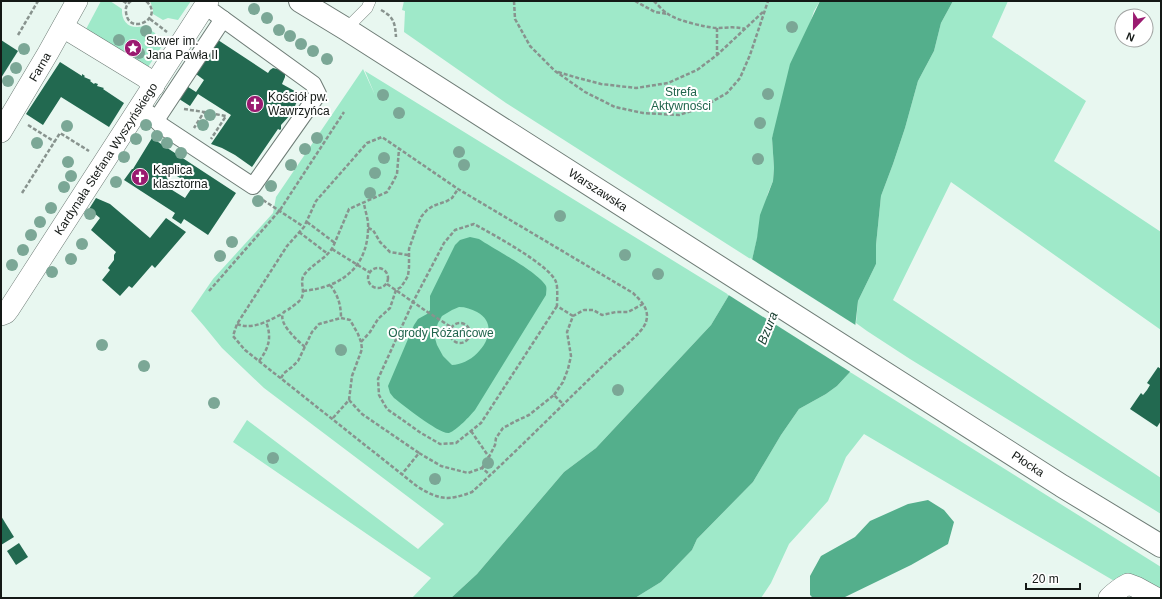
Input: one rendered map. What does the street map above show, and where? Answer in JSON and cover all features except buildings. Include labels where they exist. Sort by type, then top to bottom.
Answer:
[{"type":"street","name":"Farna","points":[[1,132],[77,1]]},
{"type":"street","name":"Warszawska","points":[[300,1],[896,379]]},
{"type":"street","points":[[140,107],[151,114],[162,126],[253,186],[318,94],[313,84],[223,19],[207,4]]},
{"type":"street","name":"Kardynała Stefana Wyszyńskiego","points":[[1,315],[6,313],[9,309],[207,4]]},
{"type":"street","points":[[156,120],[223,19]]},
{"type":"street","points":[[63,27],[145,77],[154,86]]},
{"type":"street","name":"Płocka","points":[[896,379],[1062,486],[1161,546]]},
{"type":"street","points":[[1109,598],[1115,592],[1128,584],[1156,598]]},
{"type":"lane","points":[[346,29],[367,8],[374,5]]},
{"type":"path","points":[[18,35],[38,1]]},
{"type":"path","points":[[122,1],[128,4]]},
{"type":"path","points":[[131,1],[125,9],[126,15],[134,24],[140,25],[150,19],[152,14],[151,8],[146,1]]},
{"type":"path","points":[[514,1],[515,19],[530,46],[555,71],[586,92],[615,107],[643,113],[679,115],[701,108],[727,93],[740,78],[750,55],[768,1]]},
{"type":"path","points":[[635,1],[656,12],[668,14],[700,25],[717,28],[736,27],[745,29]]},
{"type":"path","points":[[654,1],[668,14]]},
{"type":"path","points":[[374,5],[388,14],[394,21],[396,38]]},
{"type":"path","points":[[555,71],[601,84],[636,88],[668,83],[697,70],[717,55],[764,11]]},
{"type":"path","points":[[150,19],[168,32]]},
{"type":"path","points":[[717,28],[717,55]]},
{"type":"path","points":[[165,106],[226,116],[202,153]]},
{"type":"path","points":[[12,111],[55,142]]},
{"type":"path","points":[[185,142],[204,112]]},
{"type":"path","points":[[209,291],[280,210],[344,112]]},
{"type":"path","points":[[22,193],[60,133],[104,161]]},
{"type":"path","points":[[382,137],[458,189],[633,293],[643,304],[647,312],[646,322],[638,334],[472,492],[458,498],[445,498],[431,494],[418,487],[245,350],[232,336],[237,324],[287,246],[304,227],[316,201],[367,143],[382,137]]},
{"type":"path","points":[[237,324],[253,326],[266,322],[283,314],[298,302],[302,296],[302,281],[304,275],[313,265],[328,254],[332,249],[349,209],[364,204],[387,192],[397,174],[399,149]]},
{"type":"path","points":[[253,186],[254,194],[304,227]]},
{"type":"path","points":[[361,342],[370,332],[378,319],[390,308],[396,290],[401,287],[408,276],[409,248],[422,217],[427,210],[433,206],[452,198],[458,189]]},
{"type":"path","points":[[303,291],[330,285],[345,276],[358,265],[366,246],[368,228],[368,220],[364,204]]},
{"type":"path","points":[[307,222],[335,243]]},
{"type":"path","points":[[474,224],[514,247],[548,270],[557,282],[557,306],[481,423],[456,443],[440,444],[421,434],[387,409],[380,395],[378,379],[413,302],[444,242],[455,230],[474,224]]},
{"type":"path","points":[[368,228],[373,230],[380,242],[390,252],[408,255]]},
{"type":"path","points":[[299,232],[328,254]]},
{"type":"path","points":[[332,249],[369,272]]},
{"type":"path","points":[[382,268],[388,275],[389,280],[387,284],[379,289],[374,288],[368,281],[369,272],[373,269],[382,268]]},
{"type":"path","points":[[387,284],[426,312],[452,327]]},
{"type":"path","points":[[330,285],[338,297],[341,318]]},
{"type":"path","points":[[349,400],[362,414],[419,453],[442,466],[468,473],[482,468],[489,458],[496,438],[503,428],[516,420],[529,415],[554,395],[563,382],[568,370],[571,356],[566,332],[573,316],[584,310],[593,310],[602,315],[616,312],[628,312],[643,304]]},
{"type":"path","points":[[557,306],[573,316]]},
{"type":"path","points":[[283,314],[284,324],[291,334],[305,347]]},
{"type":"path","points":[[280,378],[298,361],[312,332],[319,324],[341,318],[350,320],[361,342],[362,349],[352,376],[349,400],[332,419]]},
{"type":"path","points":[[259,361],[270,340],[270,333],[266,322]]},
{"type":"path","points":[[459,323],[467,325],[470,333],[468,339],[462,343],[455,342],[450,334],[452,327],[453,325],[459,323]]},
{"type":"path","points":[[554,395],[563,404]]},
{"type":"path","points":[[471,431],[489,458]]},
{"type":"path","points":[[402,474],[419,453]]},
{"type":"path","points":[[482,468],[490,475]]},
{"type":"green space","points":[[101,1],[110,1],[122,9],[125,22],[131,26],[144,26],[155,33],[158,42],[162,46],[148,67],[143,68],[85,31]]},
{"type":"green space","points":[[150,1],[191,1],[178,20],[168,18],[163,20],[153,14]]},
{"type":"green space","name":"Strefa Aktywności","points":[[404,1],[820,1],[814,11],[772,138],[774,168],[773,181],[768,193],[752,260],[506,103],[404,32],[405,11],[402,10]]},
{"type":"green space","points":[[953,1],[1008,1],[992,37],[1086,101],[1054,161],[1161,232],[1161,330],[951,182],[893,300],[1161,478],[1161,514],[910,359],[856,323],[858,301],[876,264],[876,245],[881,196],[905,128],[918,81],[934,51],[941,23]]},
{"type":"green space","name":"Ogrody Różańcowe","points":[[363,69],[375,95],[365,71],[729,295],[711,325],[596,448],[564,472],[477,574],[451,598],[412,598],[431,578],[233,442],[247,420],[418,549],[444,524],[264,388],[222,348],[191,311],[213,279],[273,213],[276,197]]},
{"type":"green space","points":[[850,372],[1161,567],[1161,589],[1152,589],[1125,574],[1116,582],[864,434],[846,457],[828,501],[789,544],[771,583],[761,598],[635,598],[661,582],[692,550],[697,539],[753,482],[781,435],[799,409],[826,394],[837,386]]},
{"type":"water","name":"Bzura","points":[[820,1],[953,1],[941,23],[934,51],[918,81],[905,128],[881,196],[876,245],[876,264],[858,301],[850,372],[837,386],[826,394],[799,409],[781,435],[753,482],[697,539],[692,550],[661,582],[635,598],[451,598],[477,574],[564,472],[596,448],[711,325],[752,260],[760,215],[773,181],[774,168],[772,138],[790,64]]},
{"type":"water","points":[[470,237],[479,239],[515,261],[541,280],[546,286],[546,295],[475,410],[467,419],[449,433],[438,429],[394,398],[390,393],[388,386],[414,325],[418,319],[427,314],[430,310],[430,296],[455,245],[460,240]],"holes":[[[459,307],[468,308],[477,312],[485,319],[488,327],[488,335],[484,344],[470,359],[452,365],[443,356],[434,335],[442,316]]]},
{"type":"water","points":[[928,500],[944,510],[954,522],[948,544],[911,565],[843,598],[813,598],[810,595],[810,576],[821,556],[855,537],[870,521],[908,504]]},
{"type":"pier","points":[[750,258],[857,326],[852,373],[727,294]]},
{"type":"place","name":"Skwer im. Jana Pawła II","points":[[133,48]]},
{"type":"place","name":"Kościół pw. Wawrzyńca","points":[[255,104]]},
{"type":"place","name":"Kaplica klasztorna","points":[[140,177]]}]
